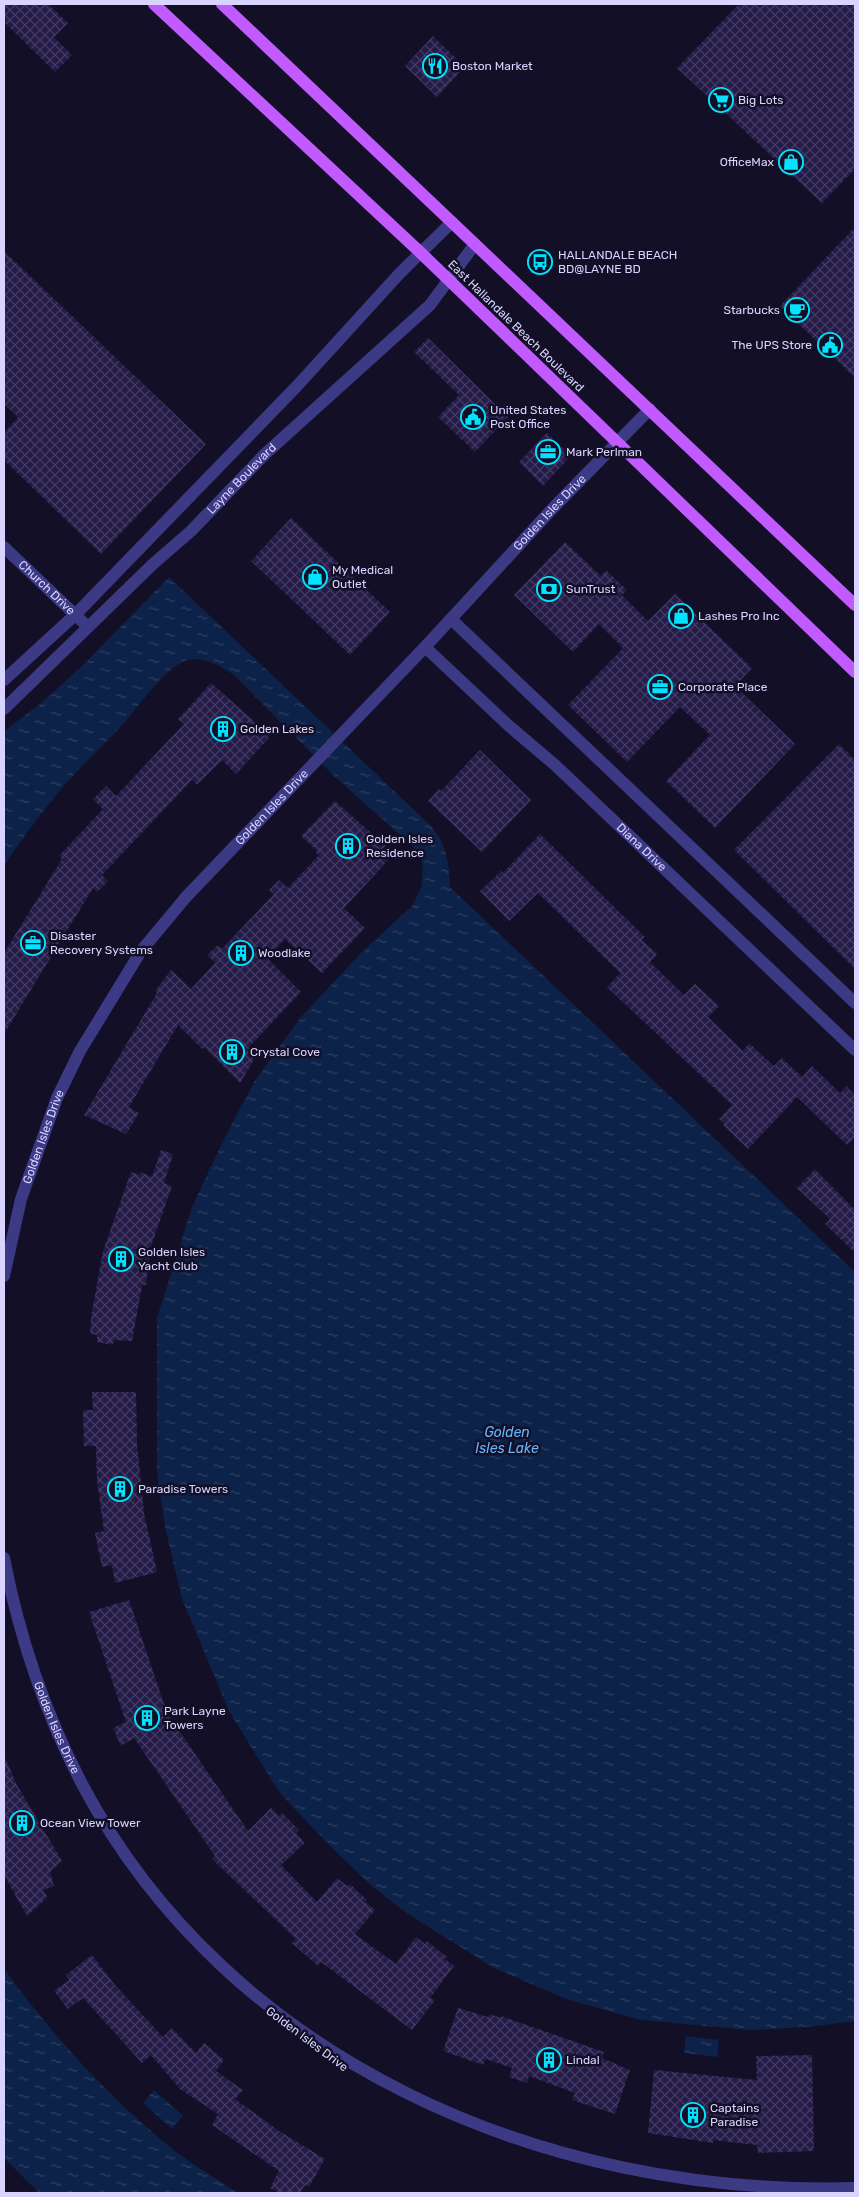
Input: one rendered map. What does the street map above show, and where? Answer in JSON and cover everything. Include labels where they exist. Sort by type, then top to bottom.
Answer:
[{"type":"main road","name":"East Hallandale Beach Boulevard","points":[[154,4],[422,254],[855,672]]},
{"type":"main road","points":[[222,4],[855,605]]},
{"type":"street","name":"Layne Boulevard","points":[[4,680],[76,614],[297,386],[400,273],[422,254],[452,222]]},
{"type":"street","name":"Layne Boulevard","points":[[4,709],[153,564],[191,531],[271,448],[430,305],[475,244]]},
{"type":"street","name":"Golden Isles Drive","points":[[4,1276],[21,1199],[57,1098],[98,1020],[142,951],[164,922],[314,761],[425,647],[554,507],[650,409]]},
{"type":"street","name":"Church Drive","points":[[4,547],[88,627]]},
{"type":"street","points":[[451,619],[855,1003]]},
{"type":"street","name":"Diana Drive","points":[[425,647],[508,725],[555,765],[855,1050]]},
{"type":"street","name":"Golden Isles Drive","points":[[4,1558],[18,1623],[62,1742],[83,1785],[106,1824],[148,1886],[196,1943],[234,1982],[279,2021],[367,2083],[446,2124]]},
{"type":"street","points":[[660,2186],[734,2193],[790,2193],[855,2188]]},
{"type":"water","name":"Golden Isles Lake","points":[[169,577],[430,825],[444,847],[449,870],[450,887],[855,1272],[855,2021],[808,2027],[750,2030],[641,2020],[569,2000],[494,1968],[408,1914],[373,1887],[329,1845],[279,1792],[229,1711],[182,1599],[165,1527],[157,1473],[157,1318],[192,1207],[226,1135],[256,1079],[301,1017],[361,953],[413,905],[421,888],[423,870],[421,858],[410,844],[333,775],[234,675],[217,665],[198,659],[185,661],[177,665],[161,679],[124,723],[59,791],[4,865],[4,731],[40,704],[80,668]]},
{"type":"water","points":[[4,1969],[62,2042],[105,2088],[175,2151],[238,2193],[39,2193],[4,2158]]},
{"type":"water","points":[[686,2036],[719,2040],[717,2057],[684,2053]]},
{"type":"water","points":[[154,2090],[183,2116],[172,2129],[143,2103]]},
{"type":"building","points":[[4,4],[48,4],[68,23],[54,37],[72,55],[55,72],[4,22]]},
{"type":"building","points":[[739,4],[855,4],[855,169],[822,203],[677,68]]},
{"type":"building","name":"Boston Market","points":[[433,36],[465,67],[437,97],[405,66]]},
{"type":"building","points":[[855,227],[855,378],[780,306]]},
{"type":"building","points":[[4,251],[206,444],[101,554],[4,460],[4,433],[18,417],[4,404]]},
{"type":"building","name":"United States Post Office","points":[[428,338],[508,417],[475,452],[438,417],[459,395],[414,352]]},
{"type":"building","points":[[547,433],[571,456],[543,486],[519,462]]},
{"type":"building","points":[[291,518],[390,612],[350,655],[251,561]]},
{"type":"building","points":[[565,542],[601,576],[606,570],[627,590],[622,595],[648,621],[675,594],[752,668],[735,686],[795,744],[715,828],[666,781],[710,735],[680,707],[627,762],[568,705],[623,648],[599,624],[573,652],[514,595]]},
{"type":"building","points":[[211,683],[256,723],[254,724],[269,738],[236,774],[222,760],[197,785],[192,780],[102,875],[108,881],[97,892],[93,888],[4,1034],[4,953],[62,859],[59,856],[103,809],[93,799],[106,786],[116,796],[184,724],[178,719]]},
{"type":"building","points":[[839,744],[855,760],[855,969],[734,850]]},
{"type":"building","points":[[480,750],[531,800],[482,852],[428,801],[439,789],[441,791]]},
{"type":"building","points":[[335,801],[386,846],[384,847],[393,855],[344,908],[365,928],[322,973],[285,939],[267,958],[301,992],[249,1047],[257,1055],[240,1083],[204,1047],[202,1049],[178,1025],[129,1107],[139,1113],[126,1134],[84,1115],[157,993],[155,991],[171,970],[191,989],[215,963],[207,955],[218,945],[222,949],[274,894],[269,890],[279,880],[288,888],[319,855],[301,836]]},
{"type":"building","points":[[540,834],[645,937],[642,940],[657,954],[650,962],[684,995],[695,984],[719,1006],[708,1017],[743,1051],[749,1043],[774,1066],[782,1058],[802,1077],[812,1066],[840,1093],[846,1086],[855,1095],[855,1137],[847,1145],[797,1097],[748,1149],[719,1119],[732,1105],[607,987],[620,973],[538,893],[509,921],[480,891],[501,871],[503,873]]},
{"type":"building","name":"Golden Isles Yacht Club","points":[[161,1150],[173,1154],[164,1183],[172,1186],[150,1249],[146,1285],[142,1285],[132,1341],[114,1340],[113,1345],[97,1342],[97,1335],[90,1334],[91,1318],[103,1251],[131,1172],[140,1175],[140,1172],[152,1177]]},
{"type":"building","points":[[815,1169],[855,1210],[855,1253],[825,1224],[830,1219],[797,1188]]},
{"type":"building","name":"Paradise Towers","points":[[92,1392],[136,1392],[137,1444],[144,1513],[157,1572],[115,1583],[112,1565],[102,1567],[95,1533],[104,1531],[97,1481],[96,1446],[84,1446],[83,1410],[93,1410]]},
{"type":"building","points":[[129,1600],[167,1713],[248,1831],[271,1808],[279,1816],[282,1813],[299,1830],[296,1833],[305,1843],[281,1865],[317,1902],[337,1878],[347,1886],[350,1884],[367,1900],[365,1902],[375,1910],[355,1934],[396,1964],[416,1937],[425,1944],[427,1941],[447,1957],[445,1959],[454,1966],[430,1998],[435,2000],[412,2030],[321,1962],[318,1966],[292,1943],[296,1939],[212,1859],[215,1856],[134,1738],[121,1746],[113,1728],[126,1722],[89,1612]]},
{"type":"building","name":"Ocean View Tower","points":[[4,1755],[17,1785],[62,1861],[50,1872],[54,1886],[44,1890],[47,1898],[27,1916],[4,1875]]},
{"type":"building","points":[[92,1955],[114,1984],[163,2037],[172,2028],[196,2053],[204,2043],[224,2060],[216,2071],[243,2090],[235,2099],[279,2131],[325,2159],[309,2187],[305,2185],[300,2193],[279,2193],[270,2188],[279,2171],[212,2125],[218,2114],[180,2089],[151,2055],[142,2063],[83,1998],[68,2009],[54,1991],[69,1980],[66,1975]]},
{"type":"building","name":"Lindal","points":[[458,2008],[488,2017],[490,2014],[501,2018],[501,2016],[604,2052],[602,2058],[630,2070],[615,2114],[572,2100],[575,2093],[529,2076],[527,2083],[509,2077],[512,2068],[486,2059],[483,2065],[443,2051]]},
{"type":"building","points":[[812,2055],[814,2151],[758,2153],[757,2145],[713,2140],[713,2143],[648,2133],[654,2070],[757,2080],[756,2056]]},
{"type":"place","name":"Boston Market","points":[[435,66]]},
{"type":"place","name":"Big Lots","points":[[721,100]]},
{"type":"place","name":"OfficeMax","points":[[791,162]]},
{"type":"place","name":"HALLANDALE BEACH BD@LAYNE BD","points":[[540,262]]},
{"type":"place","name":"Starbucks","points":[[797,310]]},
{"type":"place","name":"The UPS Store","points":[[830,345]]},
{"type":"place","name":"United States Post Office","points":[[473,417]]},
{"type":"place","name":"Mark Perlman","points":[[548,452]]},
{"type":"place","name":"My Medical Outlet","points":[[315,577]]},
{"type":"place","name":"SunTrust","points":[[549,589]]},
{"type":"place","name":"Lashes Pro Inc","points":[[681,616]]},
{"type":"place","name":"Corporate Place","points":[[660,687]]},
{"type":"place","name":"Golden Lakes","points":[[223,729]]},
{"type":"place","name":"Golden Isles Residence","points":[[348,846]]},
{"type":"place","name":"Disaster Recovery Systems","points":[[33,943]]},
{"type":"place","name":"Woodlake","points":[[241,953]]},
{"type":"place","name":"Crystal Cove","points":[[232,1052]]},
{"type":"place","name":"Golden Isles Yacht Club","points":[[121,1259]]},
{"type":"place","name":"Paradise Towers","points":[[120,1489]]},
{"type":"place","name":"Park Layne Towers","points":[[147,1718]]},
{"type":"place","name":"Ocean View Tower","points":[[22,1823]]},
{"type":"place","name":"Lindal","points":[[549,2060]]},
{"type":"place","name":"Captains Paradise","points":[[693,2115]]}]
